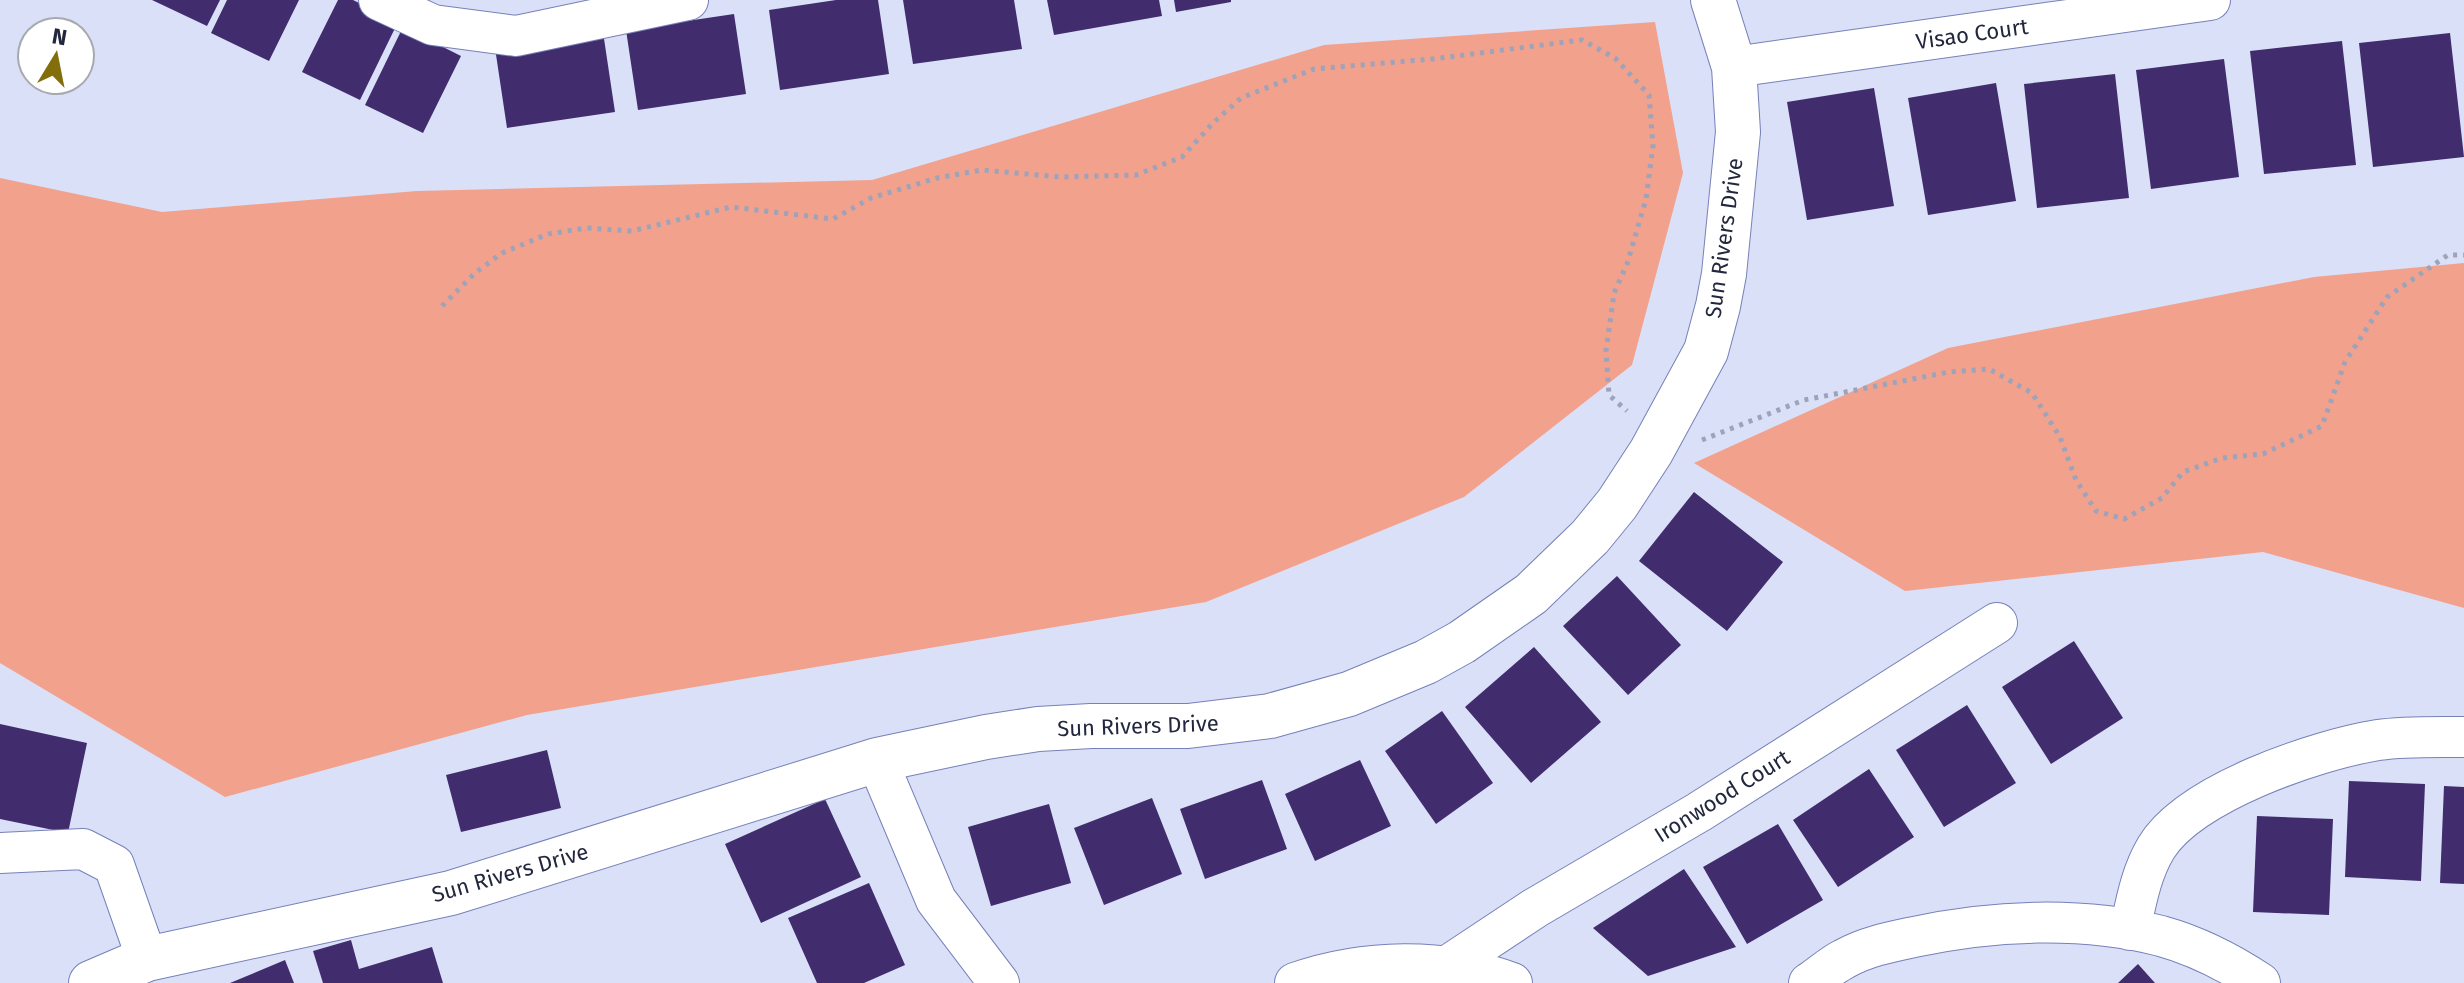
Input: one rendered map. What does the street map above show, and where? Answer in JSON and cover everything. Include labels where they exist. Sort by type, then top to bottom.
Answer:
[{"type":"street","points":[[379,0],[433,25],[516,36],[688,0]]},
{"type":"street","name":"Sun Rivers Drive","points":[[91,983],[147,959],[451,893],[877,760],[1038,729],[1229,723],[1310,707],[1426,662],[1497,620],[1531,594],[1581,547],[1617,504],[1651,452],[1706,351],[1724,274],[1738,132],[1734,67],[1713,0]]},
{"type":"street","name":"Visao Court","points":[[1734,67],[2210,0]]},
{"type":"street","name":"Ironwood Court","points":[[1446,967],[1535,908],[1699,812],[1997,623]]},
{"type":"street","points":[[2130,930],[2140,889],[2157,847],[2191,813],[2263,774],[2309,757],[2386,739],[2464,737]]},
{"type":"street","points":[[877,760],[936,900],[999,983]]},
{"type":"street","points":[[0,853],[83,849],[114,865],[147,959]]},
{"type":"street","points":[[1809,983],[1845,958],[1883,943],[1933,932],[2033,923],[2130,930],[2163,937],[2222,960],[2260,983]]},
{"type":"street","points":[[1295,983],[1370,966],[1400,964],[1476,972],[1512,983]]},
{"type":"path","points":[[442,306],[475,273],[502,253],[548,234],[586,228],[632,231],[731,207],[833,219],[871,198],[937,178],[982,170],[1061,177],[1136,175],[1182,157],[1241,98],[1314,69],[1432,59],[1582,40],[1615,58],[1649,95],[1653,146],[1646,199],[1627,264],[1614,293],[1606,351],[1609,395],[1634,416]]},
{"type":"path","points":[[1696,441],[1707,440],[1804,400],[1949,372],[1989,369],[2032,393],[2060,437],[2076,480],[2096,511],[2124,519],[2162,498],[2183,472],[2222,458],[2263,454],[2322,426],[2345,362],[2387,297],[2448,255],[2464,255]]},
{"type":"shaded area","points":[[1655,22],[1683,173],[1632,365],[1464,497],[1206,602],[527,715],[225,797],[0,663],[0,178],[162,212],[417,191],[872,180],[1324,45]]},
{"type":"shaded area","points":[[2464,263],[2464,608],[2263,552],[1905,591],[1694,463],[1948,348],[2314,277]]},
{"type":"building","points":[[152,0],[220,0],[207,26]]},
{"type":"building","points":[[227,0],[299,0],[269,61],[211,33]]},
{"type":"building","points":[[338,0],[353,0],[398,22],[360,100],[302,72]]},
{"type":"building","points":[[836,0],[878,0],[889,74],[780,90],[769,10]]},
{"type":"building","points":[[903,0],[1014,0],[1022,49],[913,64]]},
{"type":"building","points":[[1047,0],[1159,0],[1162,16],[1054,35]]},
{"type":"building","points":[[1174,0],[1231,0],[1231,2],[1176,12]]},
{"type":"building","points":[[734,14],[746,94],[638,110],[626,30]]},
{"type":"building","points":[[403,27],[461,56],[423,133],[365,105]]},
{"type":"building","points":[[603,32],[615,112],[507,128],[495,48]]},
{"type":"building","points":[[2450,33],[2464,157],[2373,167],[2359,43]]},
{"type":"building","points":[[2342,41],[2356,165],[2264,174],[2250,51]]},
{"type":"building","points":[[2224,59],[2239,177],[2151,189],[2136,70]]},
{"type":"building","points":[[2115,74],[2129,198],[2037,208],[2024,84]]},
{"type":"building","points":[[1996,83],[2016,201],[1928,215],[1908,98]]},
{"type":"building","points":[[1874,88],[1894,206],[1807,220],[1787,102]]},
{"type":"building","points":[[1694,492],[1783,562],[1727,631],[1639,561]]},
{"type":"building","points":[[1617,576],[1681,645],[1628,695],[1563,626]]},
{"type":"building","points":[[2074,641],[2123,718],[2051,764],[2002,687]]},
{"type":"building","points":[[1534,647],[1601,722],[1531,783],[1465,707]]},
{"type":"building","points":[[1967,705],[2016,783],[1944,827],[1896,750]]},
{"type":"building","points":[[1442,711],[1493,783],[1436,824],[1385,751]]},
{"type":"building","points":[[0,724],[87,743],[68,833],[0,819]]},
{"type":"building","points":[[547,750],[561,808],[461,832],[446,775]]},
{"type":"building","points":[[1360,760],[1391,826],[1315,861],[1285,794]]},
{"type":"building","points":[[1869,769],[1914,837],[1838,887],[1793,820]]},
{"type":"building","points":[[1262,780],[1287,849],[1205,879],[1180,809]]},
{"type":"building","points":[[2349,781],[2425,784],[2421,881],[2345,877]]},
{"type":"building","points":[[2444,786],[2464,787],[2464,884],[2440,883]]},
{"type":"building","points":[[1152,798],[1182,874],[1104,905],[1074,828]]},
{"type":"building","points":[[825,799],[861,877],[761,923],[725,844]]},
{"type":"building","points":[[1049,804],[1071,883],[991,906],[968,827]]},
{"type":"building","points":[[2257,816],[2333,819],[2329,915],[2253,912]]},
{"type":"building","points":[[1778,824],[1823,900],[1747,944],[1703,867]]},
{"type":"building","points":[[1684,869],[1736,947],[1648,976],[1593,928]]},
{"type":"building","points":[[869,883],[905,965],[864,983],[817,983],[788,918]]},
{"type":"building","points":[[351,940],[359,969],[432,947],[443,983],[323,983],[313,951]]},
{"type":"building","points":[[285,960],[294,983],[230,983]]},
{"type":"building","points":[[2138,964],[2155,983],[2118,983]]}]
